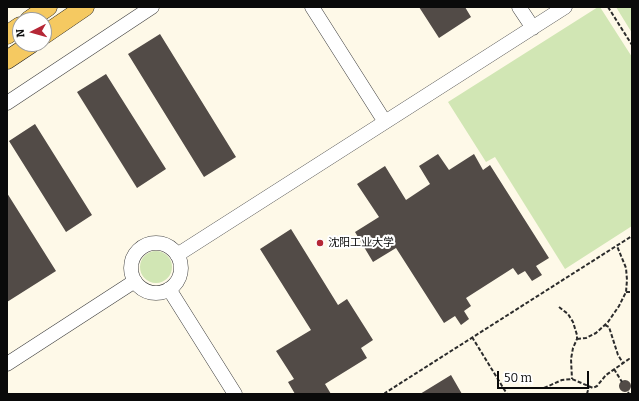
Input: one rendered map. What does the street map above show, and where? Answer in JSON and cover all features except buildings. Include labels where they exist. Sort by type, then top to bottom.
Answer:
[{"type":"main road","points":[[52,30],[85,7]]},
{"type":"main road","points":[[7,60],[19,52]]},
{"type":"street","points":[[7,103],[152,7]]},
{"type":"street","points":[[312,7],[385,122]]},
{"type":"street","points":[[519,7],[533,28]]},
{"type":"street","points":[[177,254],[565,7]]},
{"type":"street","points":[[158,243],[172,249],[177,254],[181,270],[175,284],[169,289],[161,292],[152,292],[144,290],[135,281],[131,268],[132,260],[136,252],[143,246],[158,243]]},
{"type":"street","points":[[7,364],[135,281]]},
{"type":"street","points":[[169,289],[235,394]]},
{"type":"path","points":[[608,7],[632,45]]},
{"type":"path","points":[[386,394],[385,392],[632,236]]},
{"type":"path","points":[[577,339],[586,338],[605,325],[619,306],[626,292],[626,268],[617,246]]},
{"type":"path","points":[[626,292],[632,292]]},
{"type":"path","points":[[559,307],[568,314],[574,322],[577,339],[573,348],[571,359],[572,379]]},
{"type":"path","points":[[605,325],[610,328],[618,355],[623,363]]},
{"type":"path","points":[[472,337],[507,394]]},
{"type":"path","points":[[544,388],[562,380],[572,379],[593,388],[597,386],[606,375],[614,369],[632,359]]},
{"type":"path","points":[[614,369],[622,382]]},
{"type":"path","points":[[587,394],[589,386]]},
{"type":"green space","points":[[600,7],[632,57],[632,226],[565,269],[495,157],[486,162],[448,102]]},
{"type":"green space","points":[[616,7],[632,7],[632,33]]},
{"type":"green space","points":[[153,251],[159,251],[168,255],[172,267],[168,279],[159,283],[153,283],[144,279],[140,270],[140,264],[144,255]]},
{"type":"place","name":"沈阳工业大学","points":[[320,243]]}]
